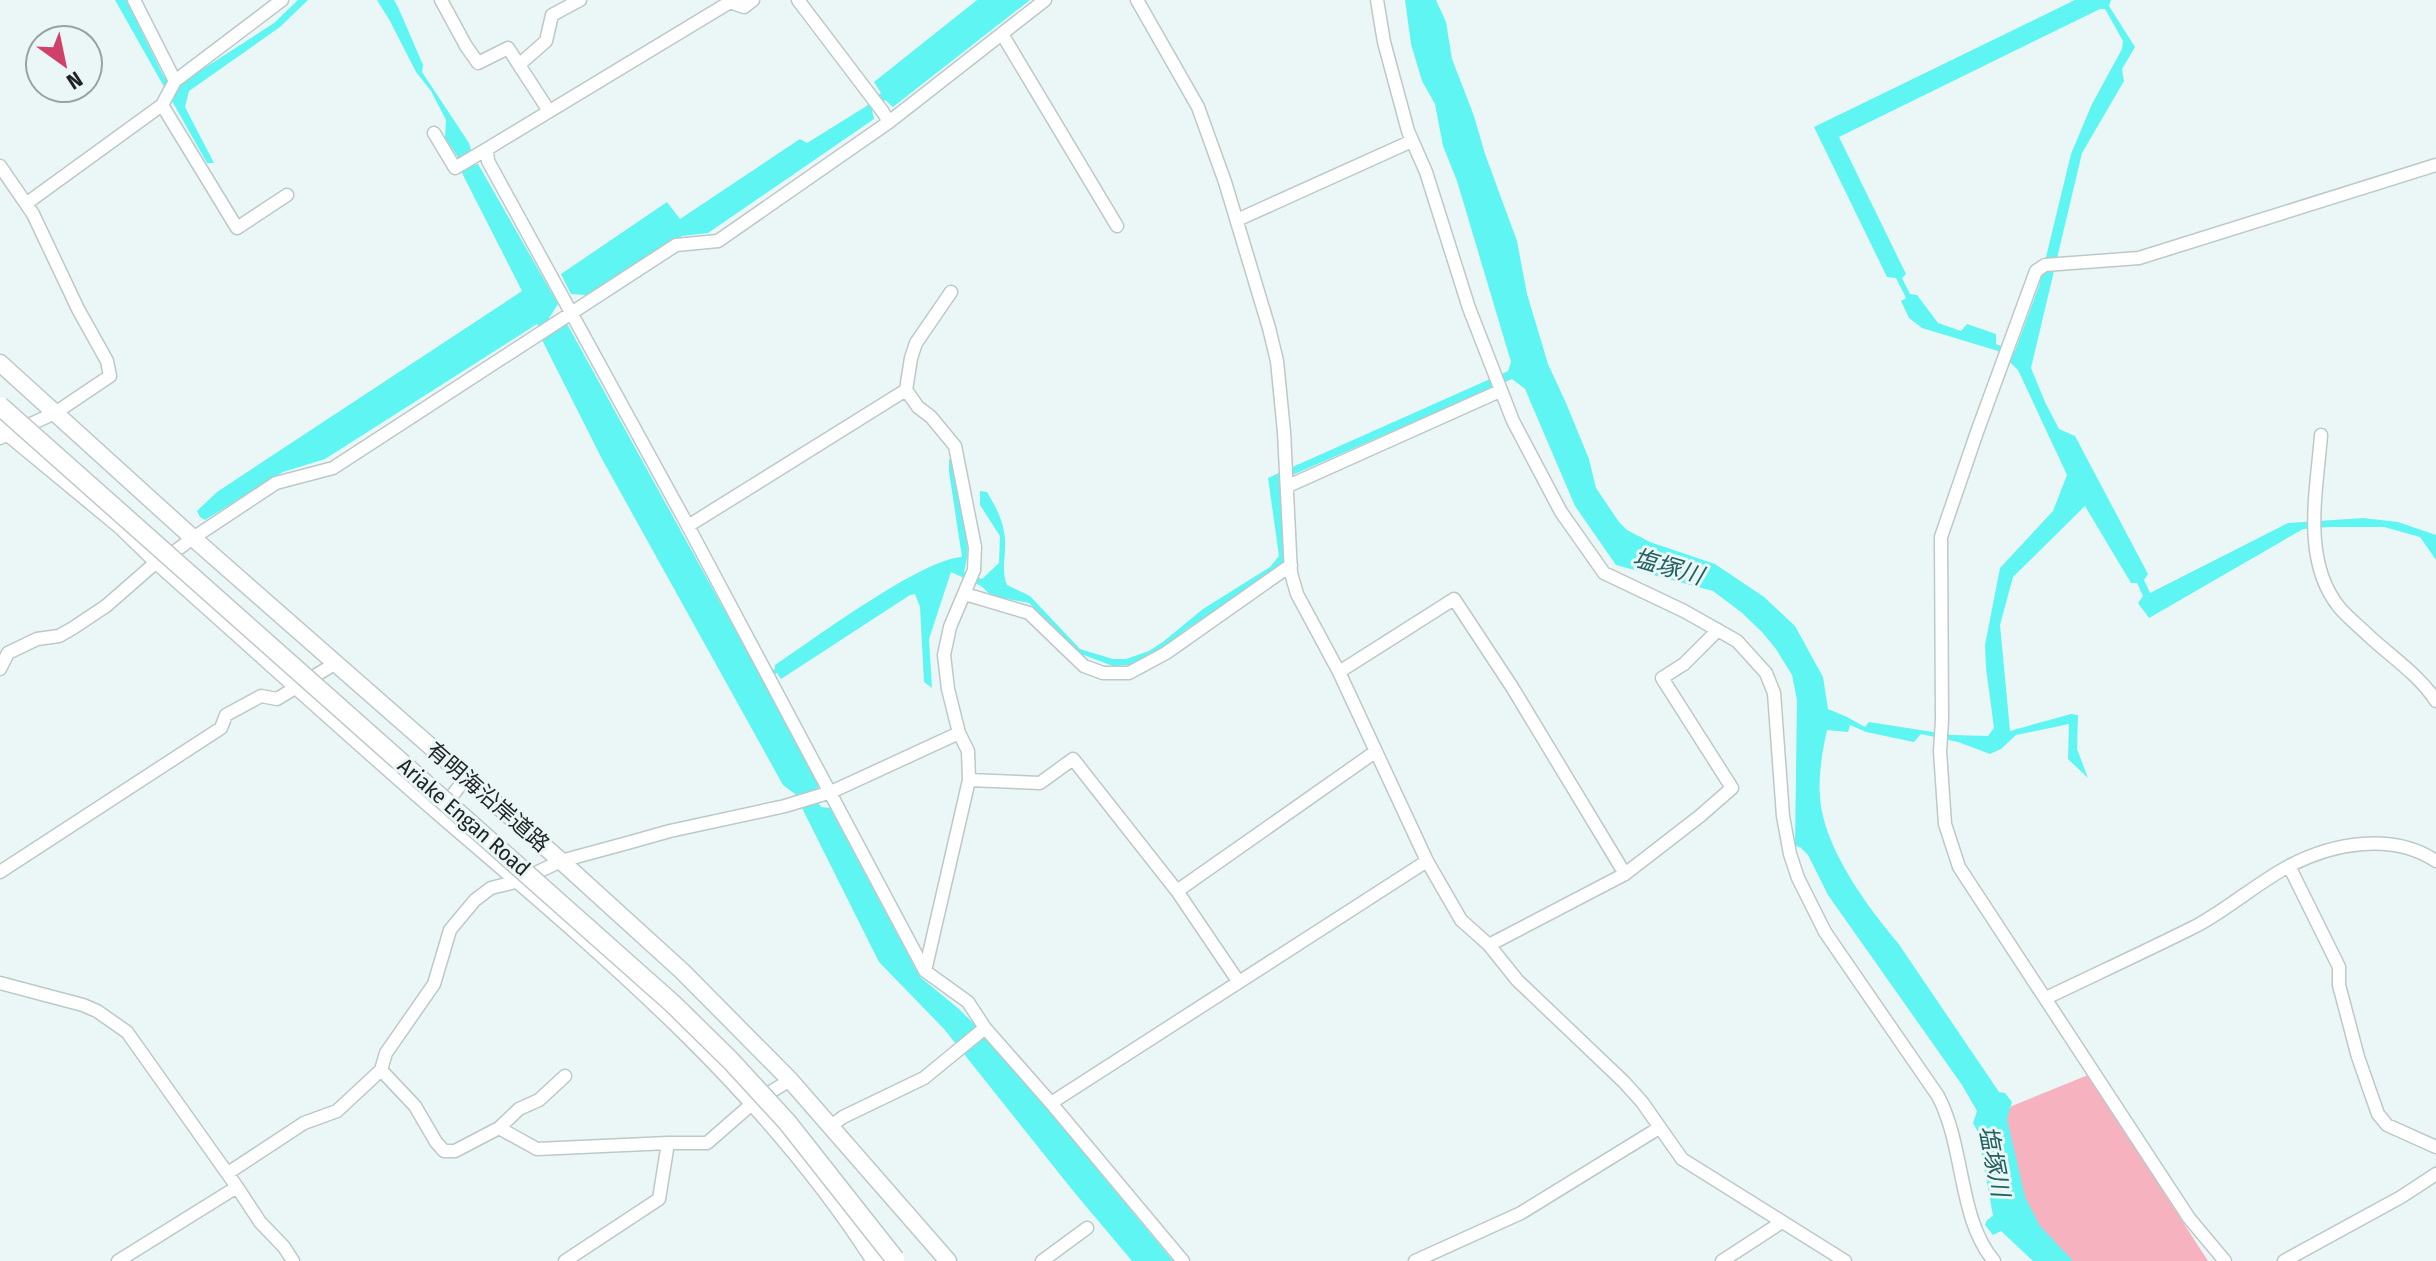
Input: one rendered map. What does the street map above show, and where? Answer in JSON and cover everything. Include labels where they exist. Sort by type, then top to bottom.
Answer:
[{"type":"highway","name":"Ariake Engan Road","points":[[0,406],[673,1004],[787,1122],[895,1259]]},
{"type":"main road","name":"有明海沿岸道路","points":[[0,363],[682,971],[790,1080],[948,1261]]},
{"type":"main road","name":"有明海沿岸道路","points":[[3,432],[121,526],[651,999],[753,1103],[830,1195],[875,1261]]},
{"type":"street","points":[[134,0],[175,81]]},
{"type":"street","points":[[27,203],[162,105],[175,81],[282,0]]},
{"type":"street","points":[[441,0],[478,63],[508,48],[549,111]]},
{"type":"street","points":[[520,64],[546,41],[552,15],[580,0]]},
{"type":"street","points":[[434,133],[455,168],[730,2],[744,7],[753,0]]},
{"type":"street","points":[[0,669],[8,653],[37,639],[59,636],[73,628],[106,606],[153,565],[276,483],[333,468],[676,245],[718,241],[1045,0]]},
{"type":"street","points":[[1137,0],[1198,107],[1237,220],[1277,361],[1288,486],[1291,565],[1297,594],[1339,672],[1427,861],[1461,920],[1489,945],[1517,980],[1624,1082],[1682,1159],[1845,1261]]},
{"type":"street","points":[[1377,0],[1384,42],[1412,141],[1426,172],[1469,308],[1513,421],[1561,512],[1604,573],[1684,611],[1737,641],[1766,673],[1774,693],[1783,816],[1798,878],[1825,932],[1938,1096],[1947,1114],[1974,1225],[1981,1245],[1994,1261]]},
{"type":"street","points":[[803,2],[886,117]]},
{"type":"street","points":[[1002,34],[1117,226]]},
{"type":"street","points":[[162,105],[237,228],[287,195]]},
{"type":"street","points":[[1237,220],[1412,141]]},
{"type":"street","points":[[487,149],[488,161],[688,526],[925,971],[968,1002],[985,1028],[1183,1261]]},
{"type":"street","points":[[2225,1261],[2189,1218],[1959,867],[1945,824],[1940,751],[1941,537],[2036,271],[2045,265],[2139,258],[2436,165]]},
{"type":"street","points":[[0,166],[27,203],[107,361],[110,376],[55,413],[3,432]]},
{"type":"street","points":[[925,971],[969,780],[968,751],[959,733],[948,689],[944,655],[950,627],[974,570],[975,547],[955,446],[906,390],[916,343],[951,292]]},
{"type":"street","points":[[688,526],[906,390]]},
{"type":"street","points":[[1288,486],[1500,391]]},
{"type":"street","points":[[2321,435],[2315,521],[2316,560],[2320,572],[2340,608],[2420,682],[2436,701]]},
{"type":"street","points":[[965,594],[1029,613],[1084,666],[1103,673],[1129,673],[1166,653],[1291,565]]},
{"type":"street","points":[[1339,672],[1454,599],[1512,687],[1625,874]]},
{"type":"street","points":[[1489,945],[1625,874],[1732,788],[1662,678],[1684,664],[1718,630]]},
{"type":"street","points":[[0,872],[221,728],[226,715],[261,696],[277,699],[336,663]]},
{"type":"street","points":[[228,1173],[304,1123],[337,1111],[381,1070],[386,1053],[434,984],[450,930],[475,900],[491,888],[519,881],[561,861],[831,792],[959,733]]},
{"type":"street","points":[[1177,891],[1375,752]]},
{"type":"street","points":[[969,780],[1040,783],[1073,759],[1177,891],[1238,981]]},
{"type":"street","points":[[439,812],[466,778]]},
{"type":"street","points":[[2046,998],[2198,924],[2289,866],[2340,849],[2381,843],[2414,849],[2436,861]]},
{"type":"street","points":[[1051,1103],[1427,861]]},
{"type":"street","points":[[2289,866],[2339,967],[2339,985],[2358,1057],[2378,1114],[2387,1125],[2436,1147]]},
{"type":"street","points":[[0,983],[83,1005],[127,1032],[260,1222],[293,1261]]},
{"type":"street","points":[[831,1126],[843,1117],[924,1078],[985,1028]]},
{"type":"street","points":[[381,1070],[415,1106],[444,1151],[455,1151],[499,1128],[519,1109],[539,1100],[565,1076]]},
{"type":"street","points":[[499,1128],[537,1149],[707,1143],[753,1103],[790,1080]]},
{"type":"street","points":[[1415,1261],[1521,1213],[1659,1128]]},
{"type":"street","points":[[565,1261],[659,1199],[668,1143]]},
{"type":"street","points":[[2284,1261],[2401,1197],[2436,1174]]},
{"type":"street","points":[[118,1261],[237,1187]]},
{"type":"street","points":[[1722,1261],[1782,1222]]},
{"type":"street","points":[[1042,1261],[1087,1228]]},
{"type":"shaded area","points":[[2088,1075],[2208,1261],[2065,1261],[2023,1221],[2004,1124],[2008,1110]]},
{"type":"water","points":[[115,0],[126,0],[174,91],[274,23],[298,0],[308,0],[280,27],[189,91],[185,107],[214,163],[207,163]]},
{"type":"water","name":"塩塚川","points":[[377,0],[394,0],[398,7],[423,65],[422,72],[469,143],[471,150],[463,156],[469,166],[478,164],[558,304],[549,318],[554,325],[566,322],[760,675],[775,669],[775,665],[895,585],[944,561],[962,557],[949,459],[954,463],[965,518],[968,545],[964,572],[982,579],[999,563],[1000,536],[980,505],[980,491],[987,492],[1003,527],[1007,585],[1030,596],[1080,649],[1113,659],[1126,659],[1149,651],[1164,641],[1203,609],[1270,567],[1279,556],[1268,478],[1508,371],[1511,362],[1457,181],[1443,146],[1435,104],[1422,81],[1411,44],[1405,0],[1436,0],[1446,22],[1452,59],[1517,241],[1527,294],[1548,364],[1589,459],[1596,488],[1627,530],[1650,542],[1715,564],[1764,597],[1795,626],[1823,677],[1828,709],[1865,727],[1869,722],[1952,735],[1988,736],[1994,728],[1985,645],[2000,568],[2053,511],[2067,475],[2018,370],[1998,351],[1922,328],[1909,318],[1901,301],[1906,298],[1896,278],[1887,277],[1814,127],[2075,0],[2111,0],[2109,6],[2135,47],[2122,69],[2124,81],[2082,153],[2031,368],[2059,429],[2075,436],[2148,574],[2144,580],[2150,593],[2288,523],[2363,518],[2398,522],[2436,535],[2436,560],[2420,537],[2384,527],[2303,529],[2149,618],[2138,603],[2143,596],[2137,583],[2131,583],[2085,506],[2013,577],[2000,625],[2010,731],[2071,714],[2078,715],[2077,749],[2088,778],[2068,759],[2069,724],[2016,735],[2001,749],[1990,754],[1958,742],[1921,734],[1914,742],[1866,732],[1850,725],[1848,732],[1827,730],[1821,762],[1820,795],[1823,816],[1835,849],[1875,915],[1898,943],[1999,1092],[2005,1093],[2012,1102],[2007,1119],[2025,1197],[2040,1226],[2073,1261],[2033,1261],[2001,1231],[1993,1235],[1985,1225],[1993,1216],[1978,1132],[1973,1123],[1977,1111],[1962,1085],[1828,895],[1808,855],[1795,846],[1797,700],[1792,675],[1776,649],[1741,612],[1713,591],[1616,565],[1575,506],[1525,389],[1512,379],[1281,480],[1285,562],[1274,573],[1188,628],[1158,652],[1129,665],[1113,666],[1081,654],[1029,603],[992,596],[981,586],[951,572],[929,639],[932,688],[924,682],[920,607],[915,594],[781,679],[777,673],[763,682],[819,787],[812,792],[821,807],[830,808],[920,977],[991,1041],[1173,1261],[1132,1261],[944,1029],[879,962],[795,794],[783,785],[602,459],[541,338],[545,335],[537,324],[325,459],[283,472],[205,520],[200,517],[197,511],[217,492],[522,291],[461,171],[464,166],[445,138],[446,120],[431,91],[416,72]],"holes":[[[2105,9],[2123,41],[2122,49],[2092,104],[2071,154],[2039,286],[2015,351],[1996,344],[1996,334],[1967,324],[1961,331],[1938,323],[1917,295],[1910,294],[1902,278],[1906,274],[1839,137]]]},
{"type":"water","points":[[977,0],[1030,0],[893,107],[885,100],[872,110],[874,119],[708,233],[682,236],[586,295],[571,294],[561,274],[667,202],[680,219],[800,139],[807,143],[865,107],[881,93],[874,82]]}]
